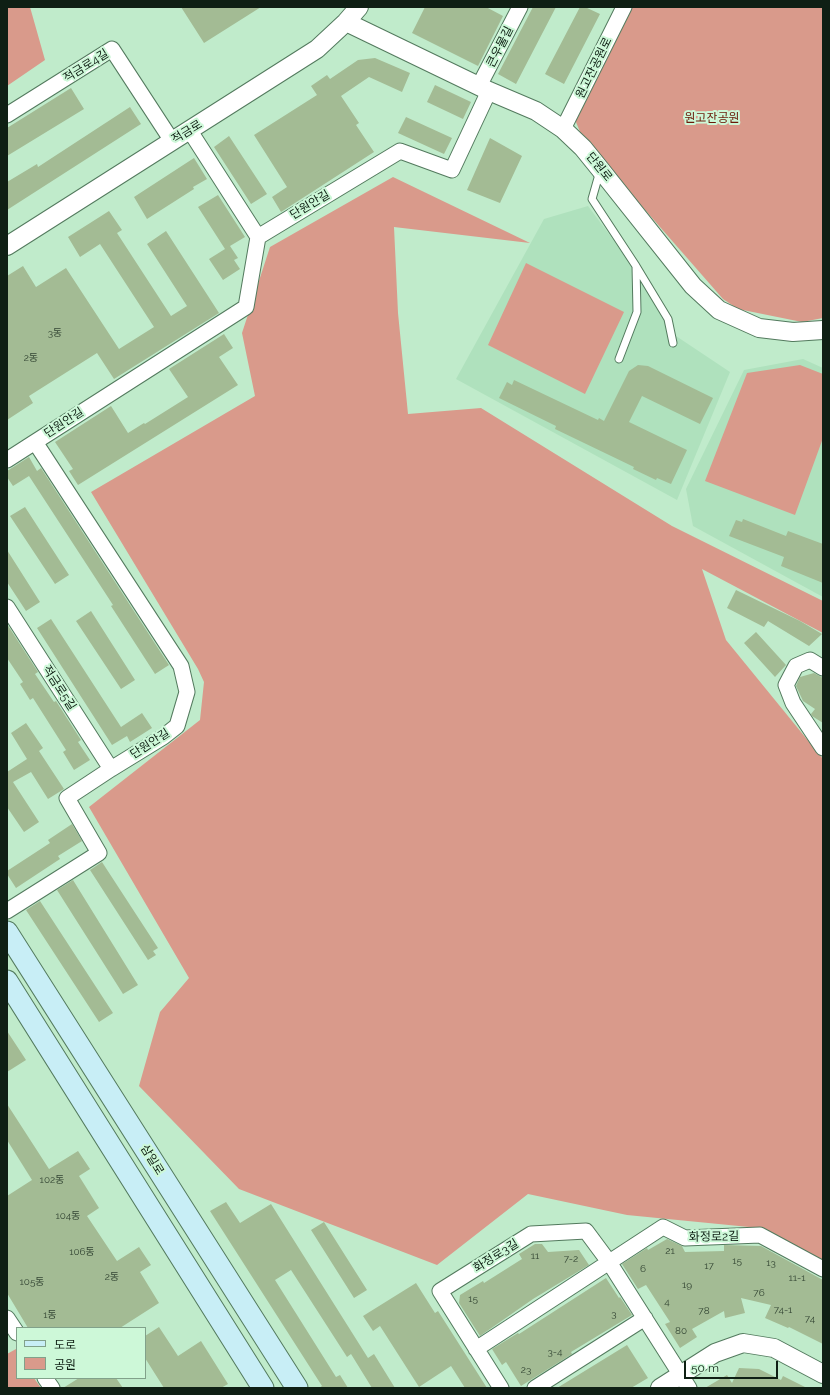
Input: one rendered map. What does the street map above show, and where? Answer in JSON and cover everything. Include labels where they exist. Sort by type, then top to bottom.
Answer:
[{"type":"main road","name":"삼일로","points":[[7,932],[297,1388]]},
{"type":"main road","points":[[7,981],[263,1388]]},
{"type":"street","name":"적금로","points":[[7,246],[317,49],[346,22],[359,7]]},
{"type":"street","name":"큰우물길","points":[[484,89],[520,7]]},
{"type":"street","name":"원고잔공원로","points":[[563,129],[624,7]]},
{"type":"street","name":"단원로","points":[[346,22],[484,89],[536,111],[563,129],[583,148],[693,286],[720,310],[759,328],[794,332],[823,330]]},
{"type":"street","name":"적금로4길","points":[[7,115],[112,49],[172,141]]},
{"type":"street","name":"단원안길","points":[[7,911],[99,853],[67,798],[163,737],[177,726],[187,692],[181,666],[35,442],[246,307],[258,237],[400,151],[452,170],[484,89]]},
{"type":"street","points":[[190,131],[258,237]]},
{"type":"street","points":[[7,460],[35,442]]},
{"type":"street","name":"적금로5길","points":[[7,607],[111,769]]},
{"type":"street","points":[[823,668],[810,660],[796,666],[786,685],[793,703],[823,748]]},
{"type":"street","name":"화정로2길","points":[[609,1262],[663,1227],[685,1238],[760,1235],[823,1269]]},
{"type":"street","name":"화정로3길","points":[[501,1388],[440,1292],[531,1234],[586,1231],[609,1262],[685,1381]]},
{"type":"street","points":[[476,1348],[609,1262]]},
{"type":"street","points":[[7,1318],[16,1332]]},
{"type":"street","points":[[535,1388],[645,1318]]},
{"type":"street","points":[[660,1388],[685,1381],[715,1353],[743,1343],[774,1348],[823,1374]]},
{"type":"street","points":[[47,1379],[52,1388]]},
{"type":"lane","points":[[600,169],[592,199],[636,266],[668,320],[673,343]]},
{"type":"lane","points":[[619,360],[637,312],[636,266]]},
{"type":"shaded area","points":[[588,206],[633,266],[673,334],[730,372],[677,500],[456,379],[544,219]]},
{"type":"shaded area","points":[[803,359],[823,368],[823,597],[693,526],[686,489],[744,370]]},
{"type":"green space","points":[[7,7],[30,7],[45,60],[7,86]]},
{"type":"green space","name":"원고잔공원","points":[[625,7],[823,7],[823,318],[802,322],[738,309],[723,299],[583,139],[571,110]]},
{"type":"green space","points":[[393,177],[530,243],[394,227],[398,313],[408,414],[481,408],[672,526],[823,601],[823,633],[702,569],[726,640],[823,759],[823,1265],[749,1227],[627,1215],[528,1194],[437,1265],[239,1189],[139,1086],[160,1012],[189,978],[89,807],[200,720],[204,682],[198,669],[91,492],[255,396],[242,333],[270,247]]},
{"type":"green space","points":[[526,263],[624,312],[585,394],[488,345]]},
{"type":"green space","points":[[800,365],[823,374],[823,438],[795,515],[705,481],[747,373]]},
{"type":"green space","points":[[16,1349],[16,1379],[35,1379],[41,1388],[7,1388],[7,1354]]},
{"type":"building","points":[[181,7],[261,7],[204,43]]},
{"type":"building","points":[[425,7],[486,7],[503,16],[478,66],[412,33]]},
{"type":"building","points":[[533,7],[556,7],[516,84],[498,74]]},
{"type":"building","points":[[580,7],[585,7],[600,14],[564,84],[545,74]]},
{"type":"building","points":[[375,58],[410,73],[402,92],[369,77],[341,96],[359,123],[356,125],[374,152],[281,212],[272,197],[287,187],[254,135],[317,95],[311,86],[327,75],[330,79],[358,60]]},
{"type":"building","points":[[435,85],[471,102],[463,119],[427,102]]},
{"type":"building","points":[[71,88],[84,109],[7,156],[7,128]]},
{"type":"building","points":[[130,107],[141,124],[7,210],[7,182],[37,164],[38,167]]},
{"type":"building","points":[[406,117],[452,138],[444,154],[398,133]]},
{"type":"building","points":[[229,136],[267,194],[251,204],[214,147]]},
{"type":"building","points":[[490,138],[522,156],[500,203],[467,190]]},
{"type":"building","points":[[194,158],[207,179],[147,219],[134,197]]},
{"type":"building","points":[[218,195],[245,237],[230,246],[238,258],[234,260],[240,269],[223,280],[209,259],[225,249],[198,207]]},
{"type":"building","points":[[109,211],[122,230],[117,233],[171,316],[187,306],[147,244],[166,231],[219,313],[114,379],[97,353],[29,396],[33,403],[7,420],[7,276],[23,266],[36,287],[66,268],[119,349],[154,327],[100,244],[80,257],[68,237]]},
{"type":"building","points":[[224,334],[233,348],[219,357],[238,385],[78,485],[69,471],[73,469],[55,442],[111,406],[128,433],[188,397],[169,369]]},
{"type":"building","points":[[638,365],[648,366],[713,398],[700,424],[642,396],[629,422],[687,450],[671,484],[657,478],[656,480],[633,469],[634,467],[555,429],[556,426],[499,398],[507,382],[512,385],[514,380],[598,420],[599,418],[604,421],[629,371]]},
{"type":"building","points":[[29,457],[37,471],[41,468],[169,665],[155,674],[111,606],[113,605],[29,476],[13,486],[7,477],[7,471]]},
{"type":"building","points":[[25,507],[69,575],[55,584],[10,516]]},
{"type":"building","points":[[743,519],[786,536],[788,531],[823,544],[823,583],[781,566],[784,557],[729,536],[736,520],[742,522]]},
{"type":"building","points":[[7,550],[40,602],[26,611],[7,582]]},
{"type":"building","points":[[736,590],[800,621],[822,634],[809,646],[768,621],[764,627],[727,608]]},
{"type":"building","points":[[91,611],[135,680],[121,689],[76,621]]},
{"type":"building","points":[[51,619],[121,727],[142,713],[152,728],[130,742],[127,736],[112,745],[37,628]]},
{"type":"building","points":[[7,624],[38,672],[35,674],[54,702],[56,701],[81,740],[78,742],[90,760],[74,770],[63,752],[66,750],[33,698],[30,700],[20,684],[23,682],[7,658]]},
{"type":"building","points":[[756,632],[786,665],[775,677],[744,643]]},
{"type":"building","points":[[814,673],[823,678],[823,723],[812,716],[811,714],[815,709],[803,701],[796,686],[800,677]]},
{"type":"building","points":[[26,723],[43,748],[39,751],[64,789],[48,799],[31,772],[13,782],[39,822],[24,832],[7,807],[7,772],[27,759],[11,733]]},
{"type":"building","points":[[72,824],[82,841],[58,856],[60,859],[16,888],[7,874],[7,871],[50,843],[48,840]]},
{"type":"building","points":[[102,862],[158,948],[153,951],[156,955],[148,960],[90,870]]},
{"type":"building","points":[[73,880],[138,985],[123,994],[57,890]]},
{"type":"building","points":[[40,901],[113,1013],[99,1022],[26,910]]},
{"type":"building","points":[[7,1031],[26,1060],[7,1072]]},
{"type":"building","points":[[7,1104],[49,1169],[78,1151],[90,1169],[79,1176],[99,1208],[87,1216],[117,1261],[139,1247],[151,1265],[140,1272],[159,1303],[122,1327],[27,1327],[7,1293],[7,1196],[32,1180],[7,1140]]},
{"type":"building","points":[[226,1202],[240,1223],[271,1204],[368,1358],[374,1354],[395,1388],[372,1388],[351,1354],[347,1357],[291,1270],[275,1280],[336,1377],[340,1375],[348,1388],[319,1388],[322,1386],[210,1211]]},
{"type":"building","points":[[324,1222],[367,1290],[354,1298],[311,1230]]},
{"type":"building","points":[[667,1239],[682,1246],[685,1252],[724,1251],[724,1245],[761,1246],[823,1280],[823,1344],[789,1327],[788,1328],[765,1318],[771,1305],[741,1298],[745,1313],[725,1318],[724,1311],[692,1329],[697,1337],[680,1348],[665,1324],[670,1322],[646,1285],[638,1289],[622,1264],[647,1248],[648,1250]]},
{"type":"building","points":[[535,1244],[542,1244],[548,1252],[579,1250],[589,1265],[533,1299],[480,1336],[459,1303],[460,1295],[483,1281],[484,1283],[522,1259],[519,1254]]},
{"type":"building","points":[[606,1278],[632,1315],[571,1352],[572,1354],[521,1386],[506,1362],[502,1365],[492,1349],[518,1333],[519,1334]]},
{"type":"building","points":[[416,1283],[435,1313],[438,1311],[487,1388],[465,1388],[451,1366],[419,1387],[380,1326],[373,1331],[363,1316]]},
{"type":"building","points":[[159,1327],[178,1356],[201,1341],[228,1384],[221,1388],[164,1388],[146,1360],[146,1335]]},
{"type":"building","points":[[627,1345],[648,1378],[631,1388],[557,1388]]},
{"type":"building","points":[[739,1368],[759,1369],[781,1380],[783,1376],[807,1388],[705,1388],[727,1375],[732,1383]]},
{"type":"building","points":[[77,1379],[117,1379],[123,1388],[63,1388]]}]
